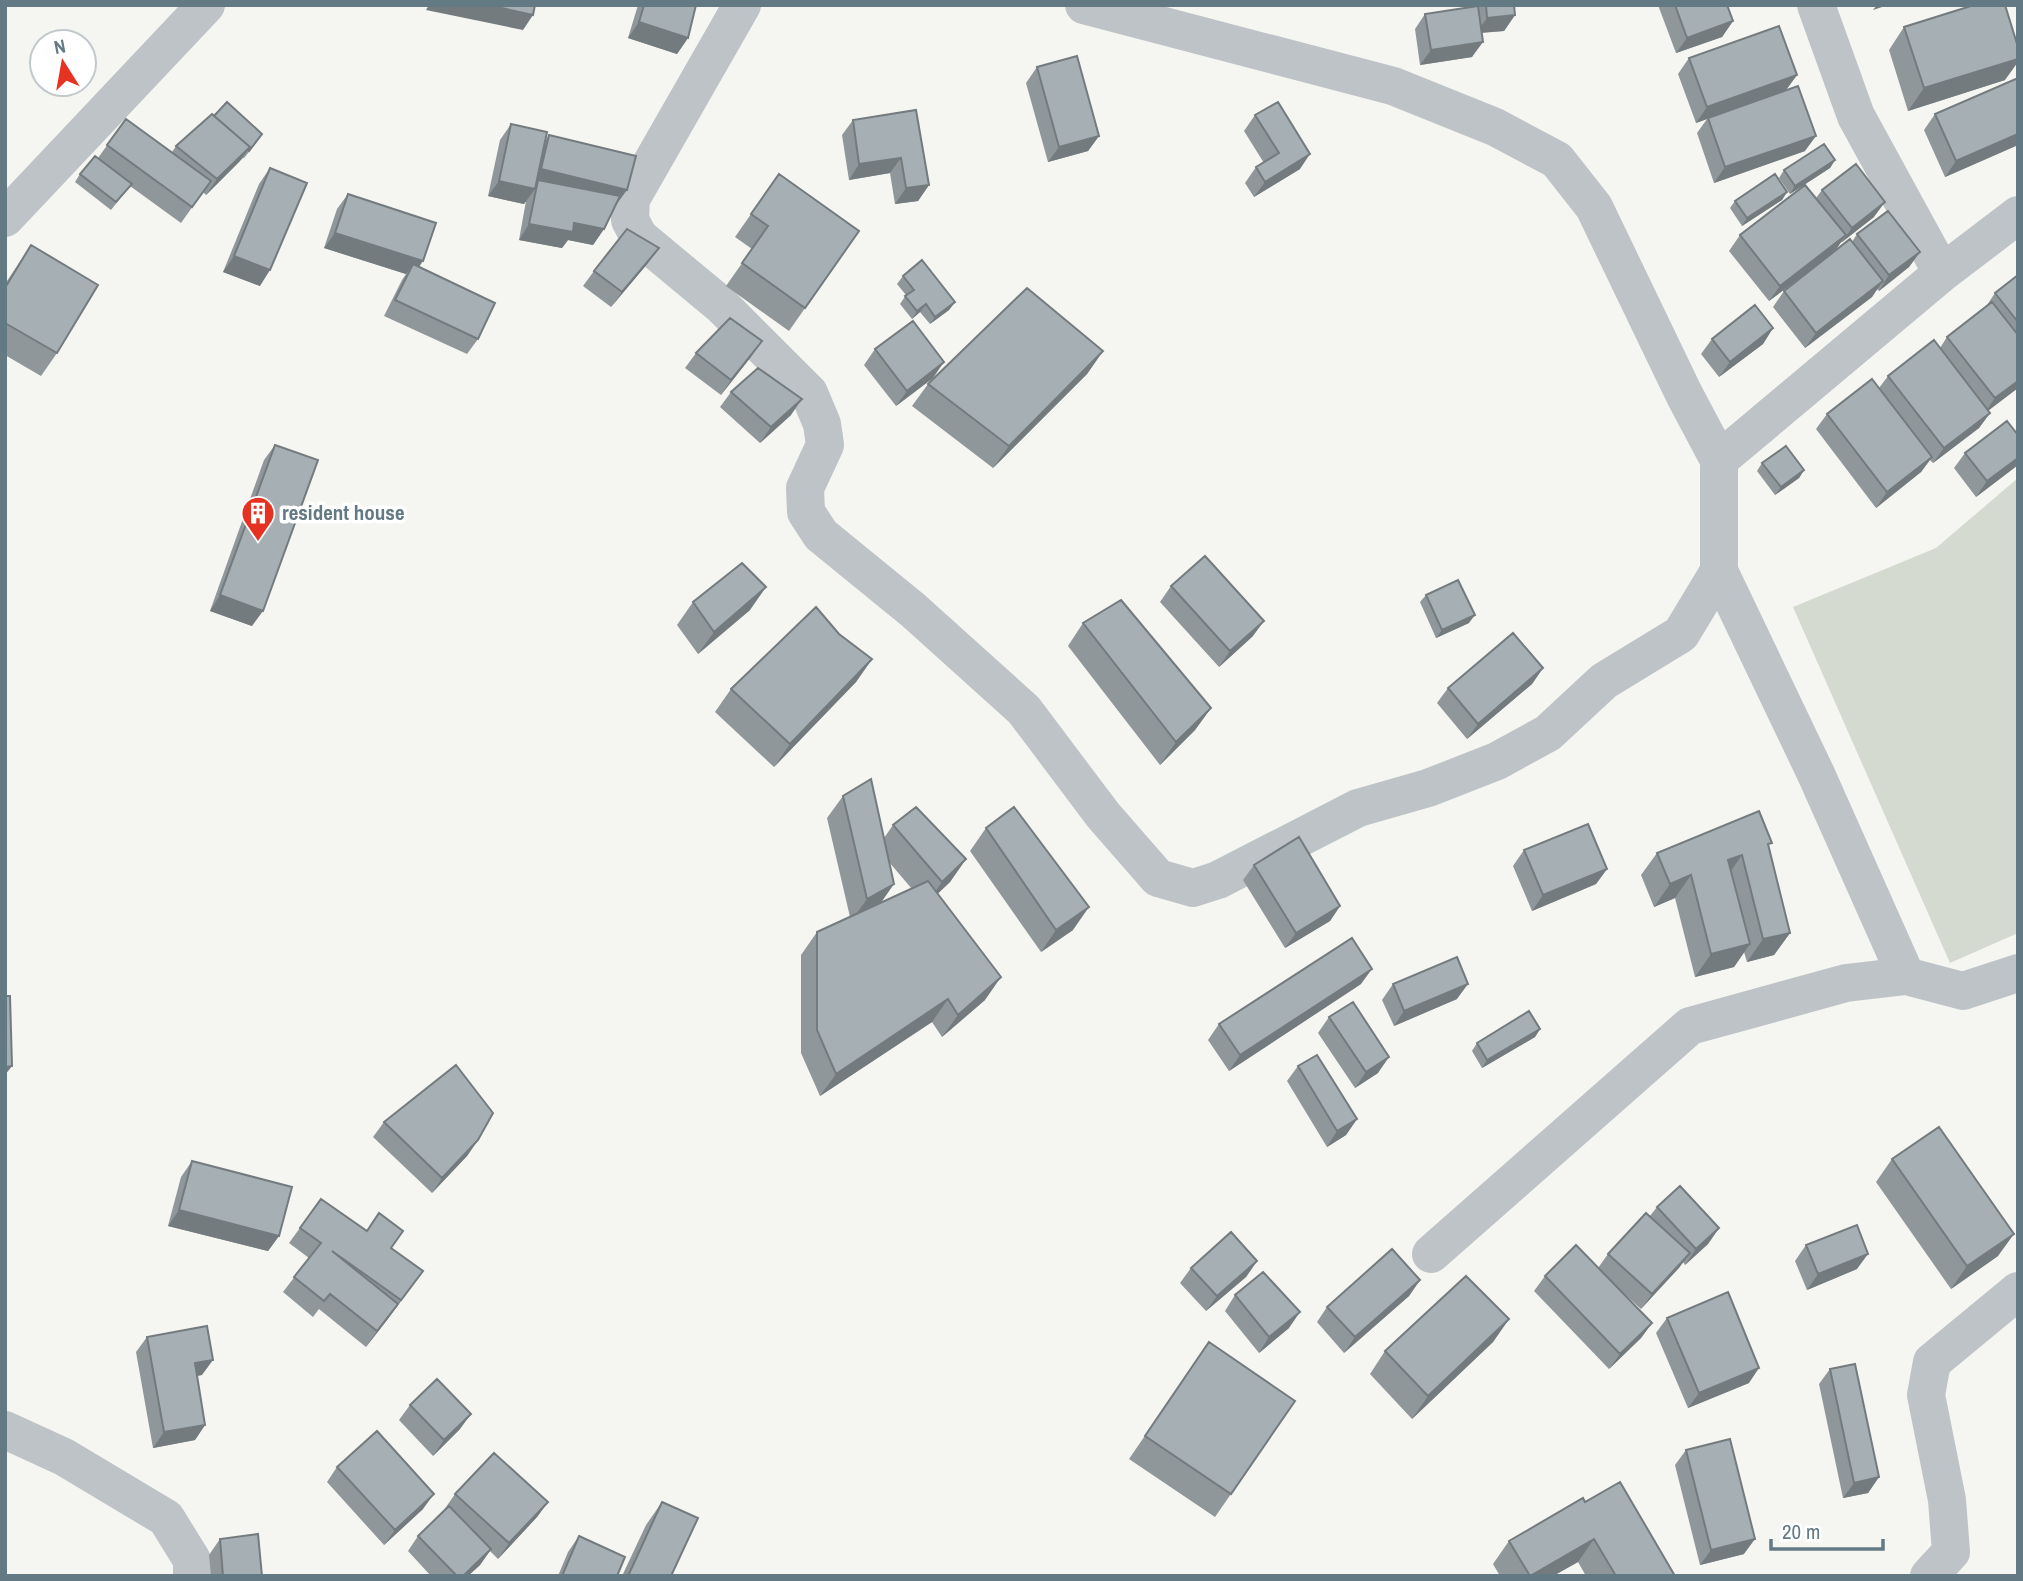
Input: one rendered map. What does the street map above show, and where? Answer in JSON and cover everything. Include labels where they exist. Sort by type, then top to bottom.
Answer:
[{"type":"street","points":[[5,218],[206,5]]},
{"type":"street","points":[[742,5],[631,199],[630,220],[639,237],[721,305],[808,393],[822,424],[825,445],[805,488],[806,512],[821,535],[913,610],[1024,710],[1104,815],[1157,878],[1193,888],[1218,880],[1358,808],[1428,788],[1497,761],[1548,733],[1604,681],[1681,634],[1719,571]]},
{"type":"street","points":[[1084,5],[1393,86],[1496,127],[1557,160],[1594,206],[1719,460],[1719,571],[1816,774],[1906,976]]},
{"type":"street","points":[[1816,5],[1856,116],[1942,273]]},
{"type":"street","points":[[1719,460],[1942,273],[2018,215]]},
{"type":"street","points":[[1431,1254],[1690,1026],[1846,983],[1906,976],[1964,991],[2018,972]]},
{"type":"street","points":[[1929,1576],[1951,1552],[1947,1500],[1926,1395],[1932,1362],[2018,1291]]},
{"type":"street","points":[[5,1430],[64,1457],[166,1518],[192,1560],[192,1576]]},
{"type":"shaded area","points":[[2018,478],[2018,933],[1950,963],[1793,607],[1936,548]]},
{"type":"building","points":[[488,5],[535,5],[533,15]]},
{"type":"building","points":[[644,5],[696,5],[688,38],[639,22]]},
{"type":"building","points":[[1486,5],[1514,5],[1515,15],[1487,18]]},
{"type":"building","points":[[1675,5],[1727,5],[1733,21],[1687,38]]},
{"type":"building","points":[[1974,5],[2005,5],[2018,47],[2018,59],[1924,88],[1904,27]]},
{"type":"building","points":[[1478,6],[1483,42],[1431,50],[1425,14]]},
{"type":"building","points":[[1779,26],[1797,75],[1707,107],[1689,58]]},
{"type":"building","points":[[1077,56],[1099,136],[1059,147],[1037,67]]},
{"type":"building","points":[[2018,78],[2018,134],[1956,161],[1935,114]]},
{"type":"building","points":[[1798,86],[1816,136],[1725,167],[1708,118]]},
{"type":"building","points":[[227,102],[262,134],[249,151],[250,147],[214,116]]},
{"type":"building","points":[[1278,102],[1310,154],[1265,182],[1256,167],[1279,153],[1255,115]]},
{"type":"building","points":[[916,110],[929,185],[906,188],[901,158],[859,164],[853,120]]},
{"type":"building","points":[[212,114],[250,147],[217,179],[176,146]]},
{"type":"building","points":[[126,119],[211,181],[192,207],[107,145]]},
{"type":"building","points":[[511,124],[547,132],[535,189],[499,181]]},
{"type":"building","points":[[549,135],[636,156],[627,190],[541,169]]},
{"type":"building","points":[[1824,144],[1835,160],[1795,186],[1784,170]]},
{"type":"building","points":[[95,156],[132,184],[116,202],[80,174]]},
{"type":"building","points":[[1856,164],[1885,202],[1852,228],[1822,190]]},
{"type":"building","points":[[270,168],[307,183],[270,270],[234,256]]},
{"type":"building","points":[[779,174],[859,231],[805,308],[742,263],[768,226],[751,214]]},
{"type":"building","points":[[1775,174],[1787,192],[1747,218],[1735,201]]},
{"type":"building","points":[[538,180],[620,196],[604,229],[574,223],[573,232],[529,224]]},
{"type":"building","points":[[1805,185],[1846,235],[1780,286],[1740,235]]},
{"type":"building","points":[[348,194],[436,223],[423,261],[335,233]]},
{"type":"building","points":[[1888,211],[1920,252],[1889,275],[1857,234]]},
{"type":"building","points":[[627,229],[659,248],[622,292],[594,271]]},
{"type":"building","points":[[1850,239],[1883,281],[1816,333],[1784,291]]},
{"type":"building","points":[[31,245],[98,285],[57,353],[5,323],[5,288]]},
{"type":"building","points":[[922,260],[955,302],[935,317],[926,304],[917,311],[905,296],[914,290],[903,276]]},
{"type":"building","points":[[413,264],[495,303],[478,339],[395,300]]},
{"type":"building","points":[[2018,275],[2018,322],[1995,293]]},
{"type":"building","points":[[1027,288],[1103,351],[1009,446],[928,384]]},
{"type":"building","points":[[1992,302],[2018,335],[2018,381],[1995,398],[1947,337]]},
{"type":"building","points":[[1755,305],[1773,328],[1730,362],[1712,339]]},
{"type":"building","points":[[730,318],[762,341],[731,380],[696,353]]},
{"type":"building","points":[[913,321],[944,362],[907,391],[875,349]]},
{"type":"building","points":[[1934,340],[1990,413],[1944,448],[1888,376]]},
{"type":"building","points":[[758,368],[802,399],[771,427],[731,392]]},
{"type":"building","points":[[1872,379],[1932,457],[1887,492],[1827,414]]},
{"type":"building","points":[[2007,421],[2018,435],[2018,458],[1987,481],[1965,453]]},
{"type":"building","name":"resident house","points":[[275,445],[318,460],[263,611],[220,595]]},
{"type":"building","points":[[1786,446],[1804,470],[1781,487],[1762,463]]},
{"type":"building","points":[[1205,556],[1264,621],[1230,651],[1171,586]]},
{"type":"building","points":[[742,563],[766,587],[714,632],[693,602]]},
{"type":"building","points":[[1458,580],[1475,615],[1442,630],[1426,595]]},
{"type":"building","points":[[1121,600],[1211,708],[1176,742],[1083,623]]},
{"type":"building","points":[[816,607],[839,634],[872,659],[790,744],[731,689]]},
{"type":"building","points":[[1513,633],[1543,668],[1478,724],[1448,688]]},
{"type":"building","points":[[871,779],[894,884],[867,899],[843,796]]},
{"type":"building","points":[[916,807],[966,859],[942,882],[893,825]]},
{"type":"building","points":[[1014,807],[1089,907],[1056,930],[986,828]]},
{"type":"building","points":[[1759,811],[1772,843],[1768,844],[1790,933],[1763,939],[1742,855],[1728,860],[1750,944],[1711,954],[1691,875],[1670,884],[1657,853]]},
{"type":"building","points":[[1588,824],[1607,869],[1543,895],[1524,850]]},
{"type":"building","points":[[1299,837],[1340,906],[1296,933],[1254,865]]},
{"type":"building","points":[[928,881],[1001,977],[958,1015],[948,999],[836,1074],[817,1030],[817,932]]},
{"type":"building","points":[[1352,938],[1372,969],[1240,1055],[1219,1024]]},
{"type":"building","points":[[1457,957],[1468,984],[1404,1011],[1393,984]]},
{"type":"building","points":[[5,996],[10,996],[12,1066],[5,1067]]},
{"type":"building","points":[[1353,1002],[1389,1057],[1366,1072],[1329,1017]]},
{"type":"building","points":[[1529,1011],[1540,1029],[1487,1060],[1477,1043]]},
{"type":"building","points":[[1317,1055],[1357,1119],[1337,1131],[1298,1066]]},
{"type":"building","points":[[456,1065],[493,1113],[478,1140],[442,1178],[384,1122]]},
{"type":"building","points":[[1939,1127],[2014,1234],[1967,1266],[1892,1159]]},
{"type":"building","points":[[192,1161],[292,1187],[279,1236],[179,1210]]},
{"type":"building","points":[[1680,1186],[1719,1228],[1696,1249],[1657,1207]]},
{"type":"building","points":[[321,1199],[367,1231],[379,1213],[403,1231],[391,1248],[423,1271],[401,1300],[332,1251],[398,1304],[377,1331],[330,1294],[324,1301],[294,1277],[321,1243],[300,1228]]},
{"type":"building","points":[[1646,1213],[1690,1253],[1652,1294],[1608,1254]]},
{"type":"building","points":[[1857,1225],[1868,1254],[1818,1274],[1806,1245]]},
{"type":"building","points":[[1231,1232],[1257,1261],[1217,1296],[1191,1268]]},
{"type":"building","points":[[1576,1245],[1652,1323],[1620,1354],[1545,1276]]},
{"type":"building","points":[[1392,1249],[1420,1280],[1355,1337],[1327,1307]]},
{"type":"building","points":[[1263,1272],[1300,1312],[1269,1337],[1235,1295]]},
{"type":"building","points":[[1466,1276],[1509,1319],[1428,1396],[1385,1351]]},
{"type":"building","points":[[1728,1292],[1759,1368],[1699,1393],[1667,1318]]},
{"type":"building","points":[[207,1326],[213,1360],[195,1363],[205,1425],[164,1432],[147,1337]]},
{"type":"building","points":[[1209,1342],[1295,1401],[1231,1494],[1145,1436]]},
{"type":"building","points":[[1855,1364],[1879,1477],[1854,1483],[1830,1369]]},
{"type":"building","points":[[437,1379],[471,1414],[444,1440],[410,1405]]},
{"type":"building","points":[[377,1431],[434,1494],[395,1530],[337,1467]]},
{"type":"building","points":[[1730,1439],[1755,1539],[1711,1550],[1686,1450]]},
{"type":"building","points":[[494,1453],[548,1502],[509,1543],[455,1494]]},
{"type":"building","points":[[1620,1482],[1675,1576],[1616,1576],[1594,1539],[1530,1576],[1509,1541],[1583,1498],[1585,1502]]},
{"type":"building","points":[[662,1502],[698,1518],[671,1576],[628,1576]]},
{"type":"building","points":[[449,1506],[491,1549],[463,1576],[457,1576],[418,1536]]},
{"type":"building","points":[[258,1534],[262,1576],[223,1576],[220,1539]]},
{"type":"building","points":[[579,1536],[625,1557],[617,1576],[562,1576]]},
{"type":"place","name":"resident house","points":[[258,543]]}]
